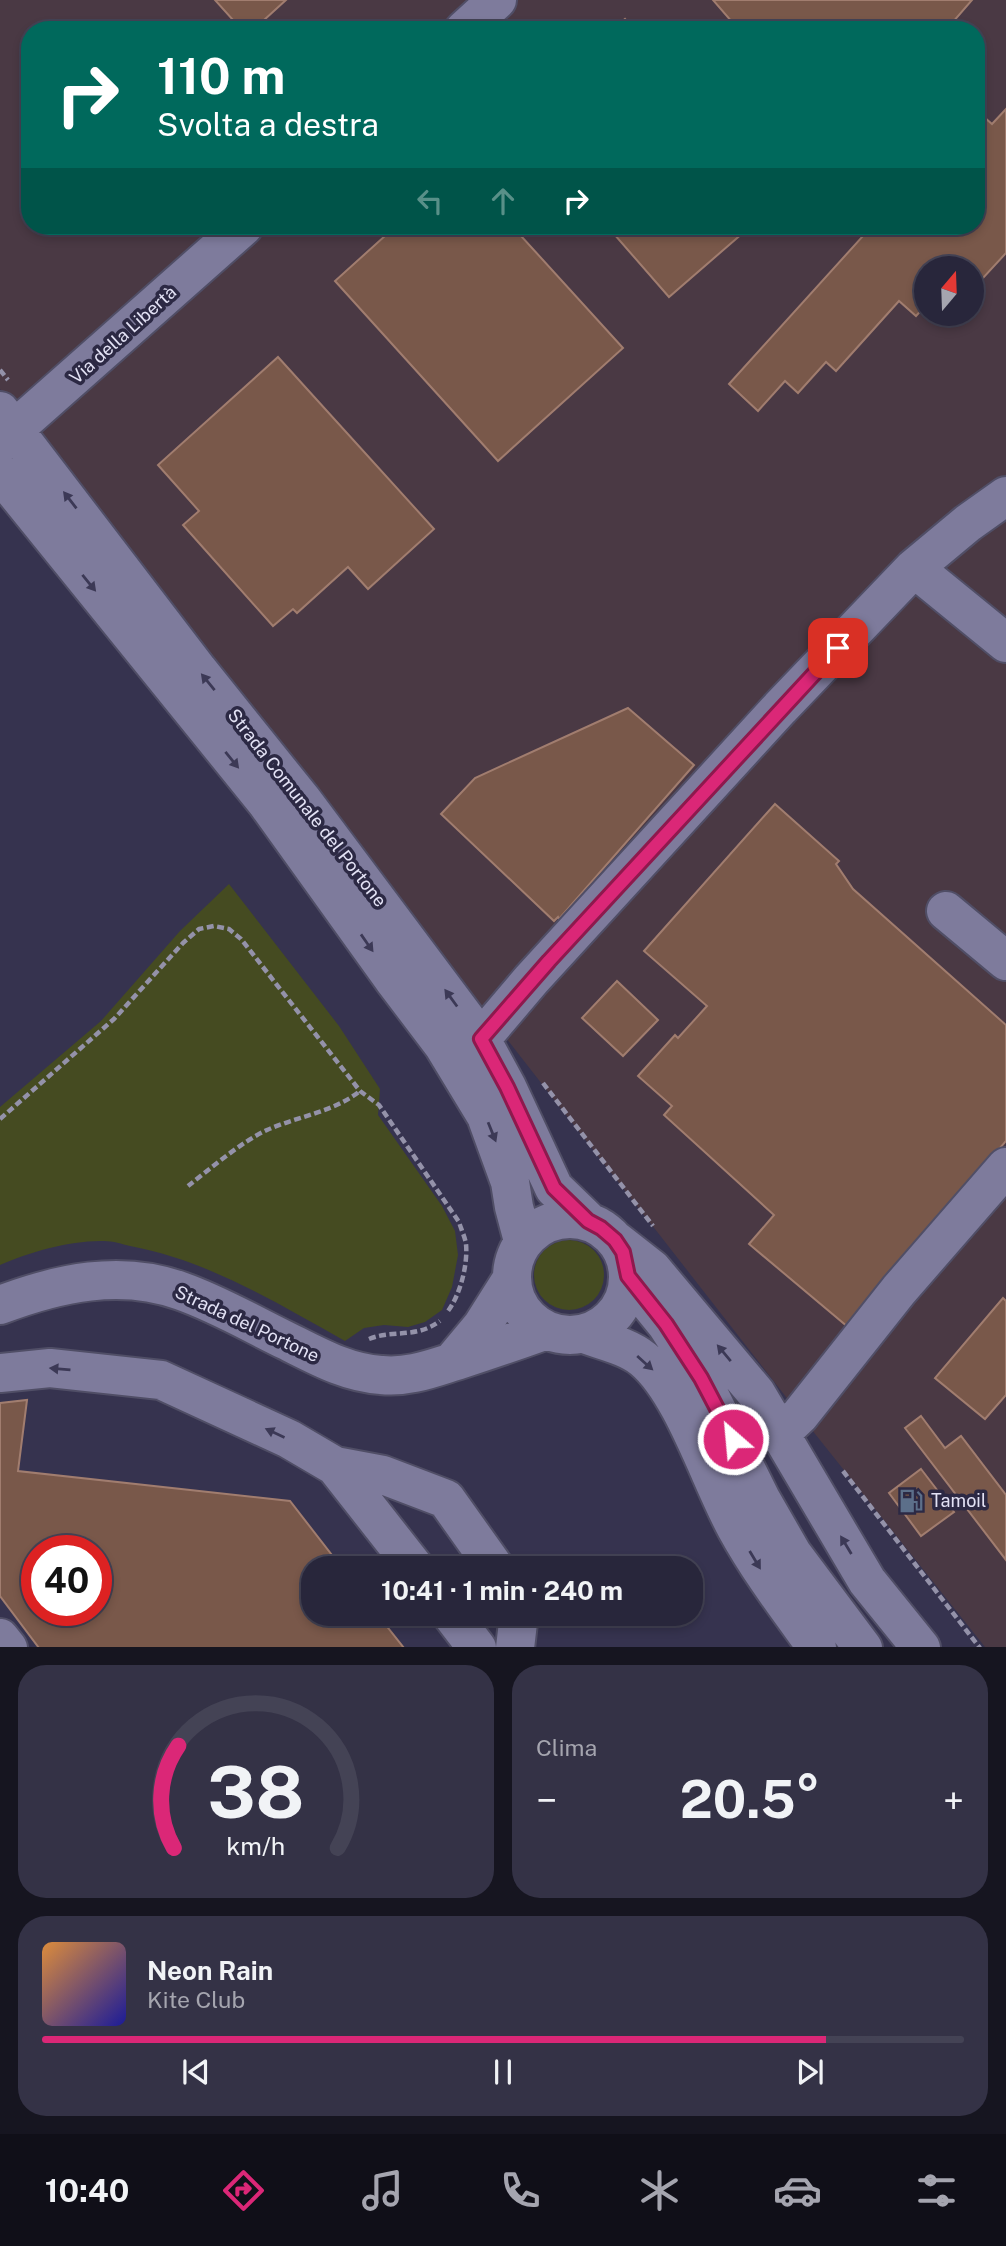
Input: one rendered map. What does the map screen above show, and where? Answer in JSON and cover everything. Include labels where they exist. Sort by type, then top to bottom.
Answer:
[{"type":"street","points":[[474,21],[497,0]]},
{"type":"street","name":"Via della Libertà","points":[[5,428],[233,235]]},
{"type":"street","name":"Strada Comunale del Portone","points":[[5,428],[303,801],[481,1039],[507,1087],[554,1188],[623,1252],[628,1276],[666,1324],[701,1378],[767,1510],[841,1640]]},
{"type":"street","name":"Strada Comunale del Portone","points":[[0,472],[266,802],[443,1045],[486,1116],[510,1182],[523,1241]]},
{"type":"street","points":[[481,1039],[531,980],[771,718],[914,568],[968,523],[1006,496]]},
{"type":"street","points":[[914,568],[1006,643]]},
{"type":"street","points":[[947,911],[1006,961]]},
{"type":"street","points":[[780,1434],[800,1415],[899,1290],[1006,1167]]},
{"type":"street","points":[[452,1362],[482,1326],[511,1280],[523,1241],[534,1231],[561,1219],[602,1231]]},
{"type":"street","name":"Strada Comunale del Portone","points":[[602,1231],[652,1269],[756,1393],[867,1581],[921,1647]]},
{"type":"street","points":[[584,1334],[599,1328],[614,1316],[624,1300],[628,1276]]},
{"type":"street","name":"Strada del Portone","points":[[0,1305],[63,1285],[123,1280],[150,1283],[180,1290],[326,1360],[354,1370],[381,1375],[409,1375],[452,1362]]},
{"type":"street","points":[[511,1280],[516,1300],[524,1313],[544,1331]]},
{"type":"street","name":"Strada Comunale del Portone","points":[[452,1362],[544,1331],[568,1336],[584,1334],[643,1358],[675,1399],[735,1527],[775,1592],[841,1640],[879,1647]]},
{"type":"street","points":[[0,1373],[50,1368],[161,1380],[289,1439],[335,1466],[383,1475],[446,1499],[486,1556]]},
{"type":"street","points":[[335,1466],[406,1556]]},
{"type":"street","points":[[884,1601],[895,1647]]},
{"type":"street","points":[[460,1626],[477,1647]]},
{"type":"street","points":[[516,1647],[518,1626]]},
{"type":"street","points":[[0,1638],[8,1647]]},
{"type":"path","points":[[0,1119],[114,1019],[199,929],[214,926],[229,929],[241,939],[360,1091],[379,1105],[459,1222],[466,1243],[465,1264],[459,1286],[451,1307],[439,1322],[424,1331],[402,1335],[380,1334],[368,1339],[361,1348],[354,1370]]},
{"type":"path","points":[[188,1186],[264,1131],[326,1111],[360,1091]]},
{"type":"shaded area","points":[[0,0],[1006,0],[1006,1647],[985,1647],[800,1415],[0,389]]},
{"type":"green space","points":[[229,884],[339,1026],[380,1089],[378,1115],[442,1206],[455,1231],[458,1255],[452,1287],[442,1310],[425,1322],[408,1327],[384,1325],[364,1328],[345,1341],[214,1272],[187,1261],[111,1241],[92,1241],[37,1251],[0,1265],[0,1107],[101,1021],[180,931]]},
{"type":"green space","points":[[569,1240],[594,1250],[604,1275],[594,1300],[569,1310],[544,1300],[534,1275],[544,1250]]},
{"type":"building","points":[[215,0],[286,0],[263,21],[234,21]]},
{"type":"building","points":[[713,0],[972,0],[954,21],[731,21]]},
{"type":"building","points":[[1006,109],[1006,253],[984,277],[984,256],[914,256],[914,314],[899,301],[836,371],[826,362],[798,393],[785,381],[758,411],[729,384],[864,235],[985,235],[985,118],[992,124]]},
{"type":"building","points":[[386,235],[520,235],[623,348],[498,461],[335,281]]},
{"type":"building","points":[[615,235],[741,235],[669,297]]},
{"type":"building","points":[[278,357],[434,529],[368,589],[348,567],[297,613],[293,609],[273,626],[183,525],[199,511],[158,465]]},
{"type":"building","points":[[628,708],[694,765],[559,919],[558,917],[554,921],[441,814],[475,778]]},
{"type":"building","points":[[775,804],[839,861],[836,864],[853,889],[1006,1025],[1006,1141],[848,1327],[749,1244],[774,1215],[664,1115],[672,1106],[638,1076],[675,1035],[678,1038],[707,1006],[644,951]]},
{"type":"building","points":[[617,981],[658,1020],[623,1056],[582,1018]]},
{"type":"building","points":[[1003,1298],[1006,1301],[1006,1395],[985,1419],[935,1378]]},
{"type":"building","points":[[27,1400],[18,1471],[290,1501],[333,1556],[301,1556],[301,1626],[387,1626],[403,1647],[38,1647],[22,1626],[112,1626],[112,1535],[21,1535],[21,1624],[0,1596],[0,1403]]},
{"type":"building","points":[[921,1416],[945,1448],[961,1436],[1006,1495],[1006,1560],[905,1428]]},
{"type":"building","points":[[921,1469],[954,1512],[921,1536],[889,1493]]},
{"type":"place","name":"Tamoil","points":[[911,1501]]},
{"type":"route","points":[[733,1439],[701,1378],[666,1324],[628,1276],[623,1252],[615,1240],[588,1221],[554,1188],[507,1087],[481,1039],[549,961],[838,648]]}]
